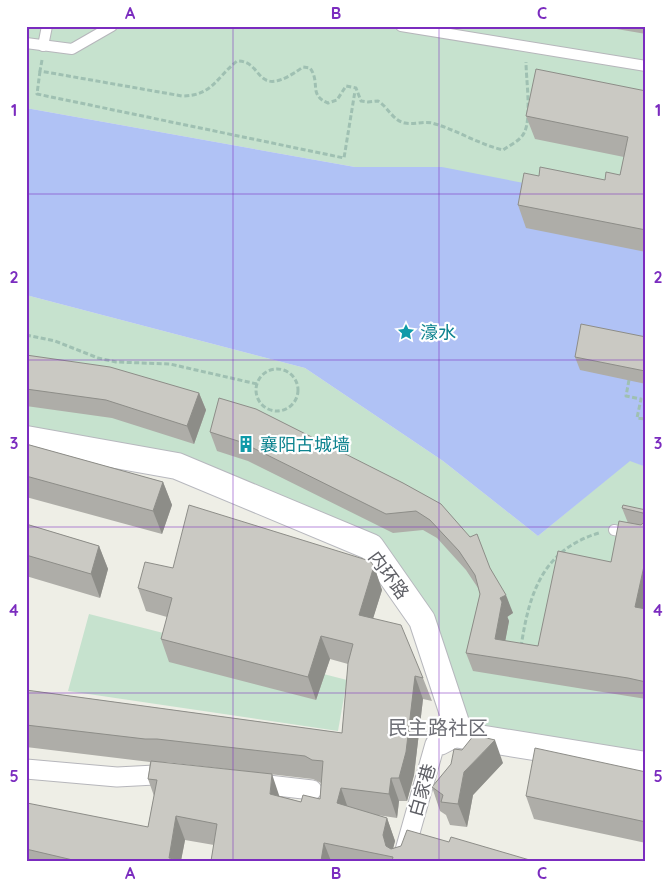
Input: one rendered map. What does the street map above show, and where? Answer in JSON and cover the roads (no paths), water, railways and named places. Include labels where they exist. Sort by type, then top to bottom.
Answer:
[{"type":"street","name":"内环路","points":[[26,439],[177,466],[371,547],[422,620],[460,735]]},
{"type":"street","points":[[460,735],[646,765]]},
{"type":"street","name":"白家巷","points":[[402,861],[436,744],[441,745],[460,735]]},
{"type":"street","points":[[26,768],[117,777],[164,773],[194,776]]},
{"type":"street","points":[[233,781],[312,790]]},
{"type":"lane","points":[[44,46],[47,26]]},
{"type":"lane","points":[[26,43],[72,49],[112,26]]},
{"type":"lane","points":[[401,26],[646,66]]},
{"type":"lane","points":[[614,530],[646,537]]},
{"type":"water","name":"濠水","points":[[26,108],[355,167],[442,167],[534,185],[646,243],[646,467],[630,461],[538,536],[443,461],[305,368],[26,295]]},
{"type":"place","name":"濠水","points":[[406,332]]},
{"type":"place","name":"襄阳古城墙","points":[[246,444]]},
{"type":"district","name":"民主路社区","points":[[438,727]]}]
